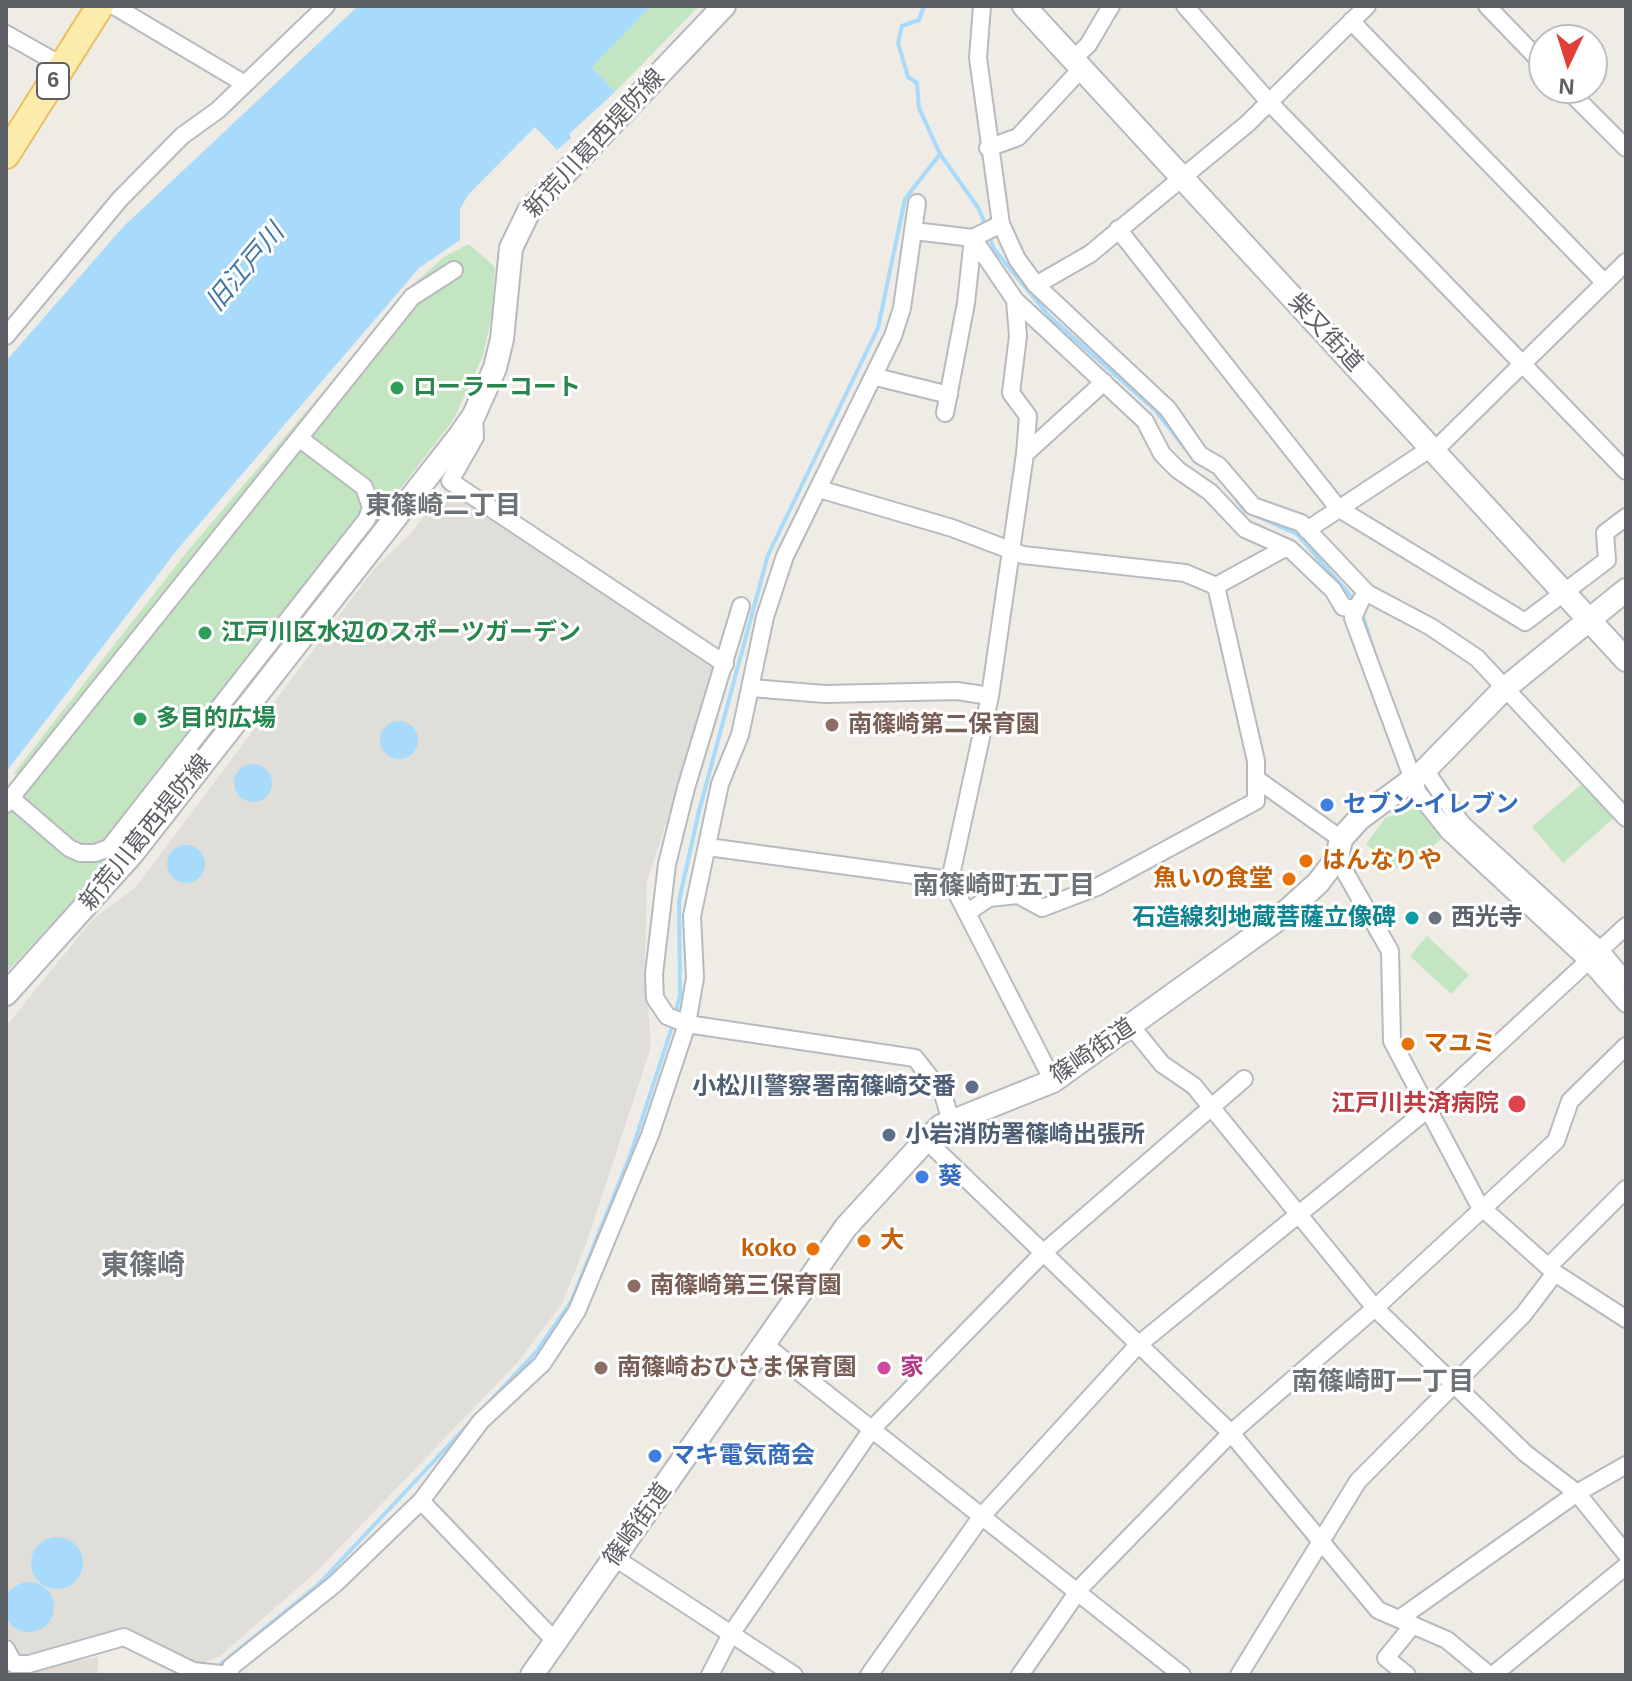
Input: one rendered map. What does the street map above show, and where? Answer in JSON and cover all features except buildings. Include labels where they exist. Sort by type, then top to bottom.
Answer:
[{"type":"main road","name":"6","points":[[6,155],[100,6]]},
{"type":"main road","name":"新荒川葛西堤防線","points":[[6,994],[132,854],[474,415],[499,354],[511,248],[522,222],[556,181],[724,6]]},
{"type":"main road","name":"柴又街道","points":[[1024,6],[1626,660]]},
{"type":"main road","name":"篠崎街道","points":[[532,1675],[846,1227],[926,1140],[941,1126],[1053,1081],[1277,920],[1318,883],[1359,819],[1420,773],[1504,689],[1626,590]]},
{"type":"street","points":[[114,6],[245,84]]},
{"type":"street","points":[[6,336],[120,199],[182,136],[218,110],[326,6]]},
{"type":"street","points":[[982,6],[978,58],[988,148],[1001,224],[1017,259],[1036,285],[1168,409],[1200,455],[1219,466],[1253,506],[1301,523],[1367,593],[1431,627],[1477,658],[1622,807]]},
{"type":"street","points":[[988,148],[1018,137],[1077,64],[1111,6]]},
{"type":"street","points":[[1185,6],[1269,102],[1626,471]]},
{"type":"street","points":[[1036,285],[1090,254],[1269,102],[1367,6]]},
{"type":"street","points":[[1487,6],[1528,48]]},
{"type":"street","points":[[1351,21],[1605,283]]},
{"type":"street","points":[[6,34],[63,66]]},
{"type":"street","points":[[1582,104],[1626,148]]},
{"type":"street","points":[[10,1663],[29,1664],[124,1637],[193,1671],[230,1675],[231,1667],[335,1584],[421,1501],[481,1421],[542,1364],[577,1311],[650,1135],[687,1024],[695,978],[692,916],[720,784],[740,735],[765,617],[785,556],[876,377],[902,308],[917,203]]},
{"type":"street","points":[[914,231],[973,238],[1001,224]]},
{"type":"street","points":[[1118,229],[1338,508],[1525,622],[1607,560],[1605,533],[1626,517]]},
{"type":"street","points":[[973,238],[1015,300],[1145,421],[1162,454],[1178,470],[1210,492],[1245,529],[1285,548],[1333,590],[1343,607],[1355,609]]},
{"type":"street","points":[[945,413],[966,303],[973,238]]},
{"type":"street","points":[[1307,530],[1433,450],[1626,262]]},
{"type":"street","points":[[299,438],[364,487],[371,507],[367,519],[109,848],[95,853],[80,853],[8,801],[412,297],[454,270]]},
{"type":"street","points":[[1015,300],[1018,336],[1011,393],[1028,416],[1025,454],[990,696],[950,880],[1053,1081]]},
{"type":"street","points":[[876,377],[949,395]]},
{"type":"street","points":[[1025,454],[1104,382]]},
{"type":"street","points":[[474,415],[475,437],[450,481],[725,664]]},
{"type":"street","points":[[819,489],[1023,555],[1185,573],[1216,586]]},
{"type":"street","points":[[1216,586],[1285,548]]},
{"type":"street","points":[[968,912],[989,898],[1018,895],[1042,908],[1097,887],[1256,801],[1258,780],[1241,683],[1216,586]]},
{"type":"street","points":[[1367,593],[1355,609],[1353,618],[1374,676],[1420,773],[1418,793],[1449,832],[1626,981]]},
{"type":"street","points":[[741,606],[686,788],[667,864],[659,923],[655,998],[667,1016],[687,1024],[915,1058],[943,1094],[951,1122]]},
{"type":"street","points":[[751,688],[825,694],[957,691],[990,696]]},
{"type":"street","points":[[1258,780],[1339,848],[1390,951],[1392,1041],[1482,1210],[1552,1270],[1626,1319]]},
{"type":"street","points":[[708,847],[950,880]]},
{"type":"street","points":[[869,1675],[981,1517],[1138,1345],[1428,1109],[1626,926]]},
{"type":"street","points":[[1594,956],[1626,1004]]},
{"type":"street","points":[[1132,1027],[1162,1064],[1194,1086],[1375,1308],[1525,1453],[1577,1493],[1626,1554]]},
{"type":"street","points":[[1020,1675],[1077,1592],[1231,1433],[1375,1308],[1556,1141],[1570,1101],[1626,1046]]},
{"type":"street","points":[[710,1675],[731,1634],[872,1429],[1044,1252],[1210,1105],[1244,1079]]},
{"type":"street","points":[[926,1140],[1231,1433],[1378,1610],[1447,1640],[1491,1675],[1626,1566]]},
{"type":"street","points":[[1239,1675],[1358,1481],[1523,1315],[1552,1270],[1626,1189]]},
{"type":"street","points":[[764,1344],[1182,1675]]},
{"type":"street","points":[[1407,1675],[1386,1658],[1406,1622],[1577,1493],[1626,1465]]},
{"type":"street","points":[[421,1501],[555,1641]]},
{"type":"street","points":[[615,1558],[794,1675]]},
{"type":"shaded area","points":[[445,488],[714,661],[697,732],[647,880],[645,957],[651,1047],[587,1241],[562,1304],[517,1363],[317,1571],[219,1657],[199,1664],[133,1630],[25,1655],[12,1650],[6,1639],[6,1026],[93,919],[136,887],[374,569],[413,531]]},
{"type":"shaded area","points":[[98,1657],[98,1675],[13,1675],[20,1671]]},
{"type":"green space","points":[[651,6],[699,6],[615,92],[592,67]]},
{"type":"green space","name":"江戸川区水辺のスポーツガーデン","points":[[469,244],[495,267],[492,313],[483,356],[452,422],[158,800],[95,877],[6,973],[6,794],[18,778],[14,773],[186,553],[416,282],[445,256]]},
{"type":"green space","points":[[1584,782],[1616,816],[1563,863],[1532,827]]},
{"type":"green space","points":[[1424,805],[1445,835],[1404,873],[1366,844],[1385,818]]},
{"type":"green space","points":[[1427,936],[1469,975],[1451,994],[1410,956]]},
{"type":"water","name":"旧江戸川","points":[[358,6],[651,6],[592,67],[615,92],[569,134],[571,138],[557,150],[535,127],[468,195],[460,209],[460,240],[419,268],[177,550],[6,772],[6,361],[123,227]]},
{"type":"water","points":[[399,721],[412,727],[418,740],[412,753],[399,759],[386,753],[380,740],[386,727]]},
{"type":"water","points":[[253,764],[266,770],[272,783],[266,796],[253,802],[240,796],[234,783],[240,770]]},
{"type":"water","points":[[186,845],[199,851],[205,864],[199,877],[186,883],[173,877],[167,864],[173,851]]},
{"type":"water","points":[[57,1537],[75,1545],[83,1563],[75,1581],[57,1589],[39,1581],[31,1563],[39,1545]]},
{"type":"water","points":[[29,1582],[47,1589],[54,1607],[47,1625],[29,1632],[11,1625],[4,1607],[11,1589]]},
{"type":"waterway","points":[[675,1015],[680,995],[679,901],[699,811],[768,555],[878,328],[905,199],[940,154],[919,108],[917,83],[908,77],[898,43],[902,26],[919,20],[924,6]]},
{"type":"waterway","points":[[940,154],[979,209],[986,227]]},
{"type":"waterway","points":[[989,236],[994,249],[1049,316],[1155,410],[1192,457]]},
{"type":"waterway","points":[[1231,492],[1245,511],[1297,534],[1356,602]]},
{"type":"waterway","points":[[1361,610],[1376,658]]},
{"type":"waterway","points":[[1409,745],[1417,767]]},
{"type":"waterway","points":[[1423,782],[1446,814]]},
{"type":"waterway","points":[[221,1664],[318,1585],[537,1351],[571,1302],[630,1156],[673,1024]]},
{"type":"place","name":"ローラーコート","points":[[397,388]]},
{"type":"place","name":"江戸川区水辺のスポーツガーデン","points":[[205,633]]},
{"type":"place","name":"多目的広場","points":[[140,719]]},
{"type":"place","name":"南篠崎第二保育園","points":[[832,725]]},
{"type":"place","name":"セブン-イレブン","points":[[1327,805]]},
{"type":"place","name":"はんなりや","points":[[1306,861]]},
{"type":"place","name":"魚いの食堂","points":[[1289,879]]},
{"type":"place","name":"石造線刻地蔵菩薩立像碑","points":[[1412,918]]},
{"type":"place","name":"西光寺","points":[[1435,918]]},
{"type":"place","name":"マユミ","points":[[1408,1044]]},
{"type":"place","name":"小松川警察署南篠崎交番","points":[[972,1087]]},
{"type":"place","name":"江戸川共済病院","points":[[1517,1104]]},
{"type":"place","name":"小岩消防署篠崎出張所","points":[[889,1135]]},
{"type":"place","name":"葵","points":[[922,1177]]},
{"type":"place","name":"大","points":[[864,1241]]},
{"type":"place","name":"koko","points":[[813,1249]]},
{"type":"place","name":"南篠崎第三保育園","points":[[634,1286]]},
{"type":"place","name":"南篠崎おひさま保育園","points":[[601,1368]]},
{"type":"place","name":"家","points":[[884,1368]]},
{"type":"place","name":"マキ電気商会","points":[[655,1456]]},
{"type":"district","name":"東篠崎二丁目","points":[[443,507]]},
{"type":"district","name":"南篠崎町五丁目","points":[[1004,887]]},
{"type":"district","name":"東篠崎","points":[[143,1266]]},
{"type":"district","name":"南篠崎町一丁目","points":[[1383,1383]]}]
